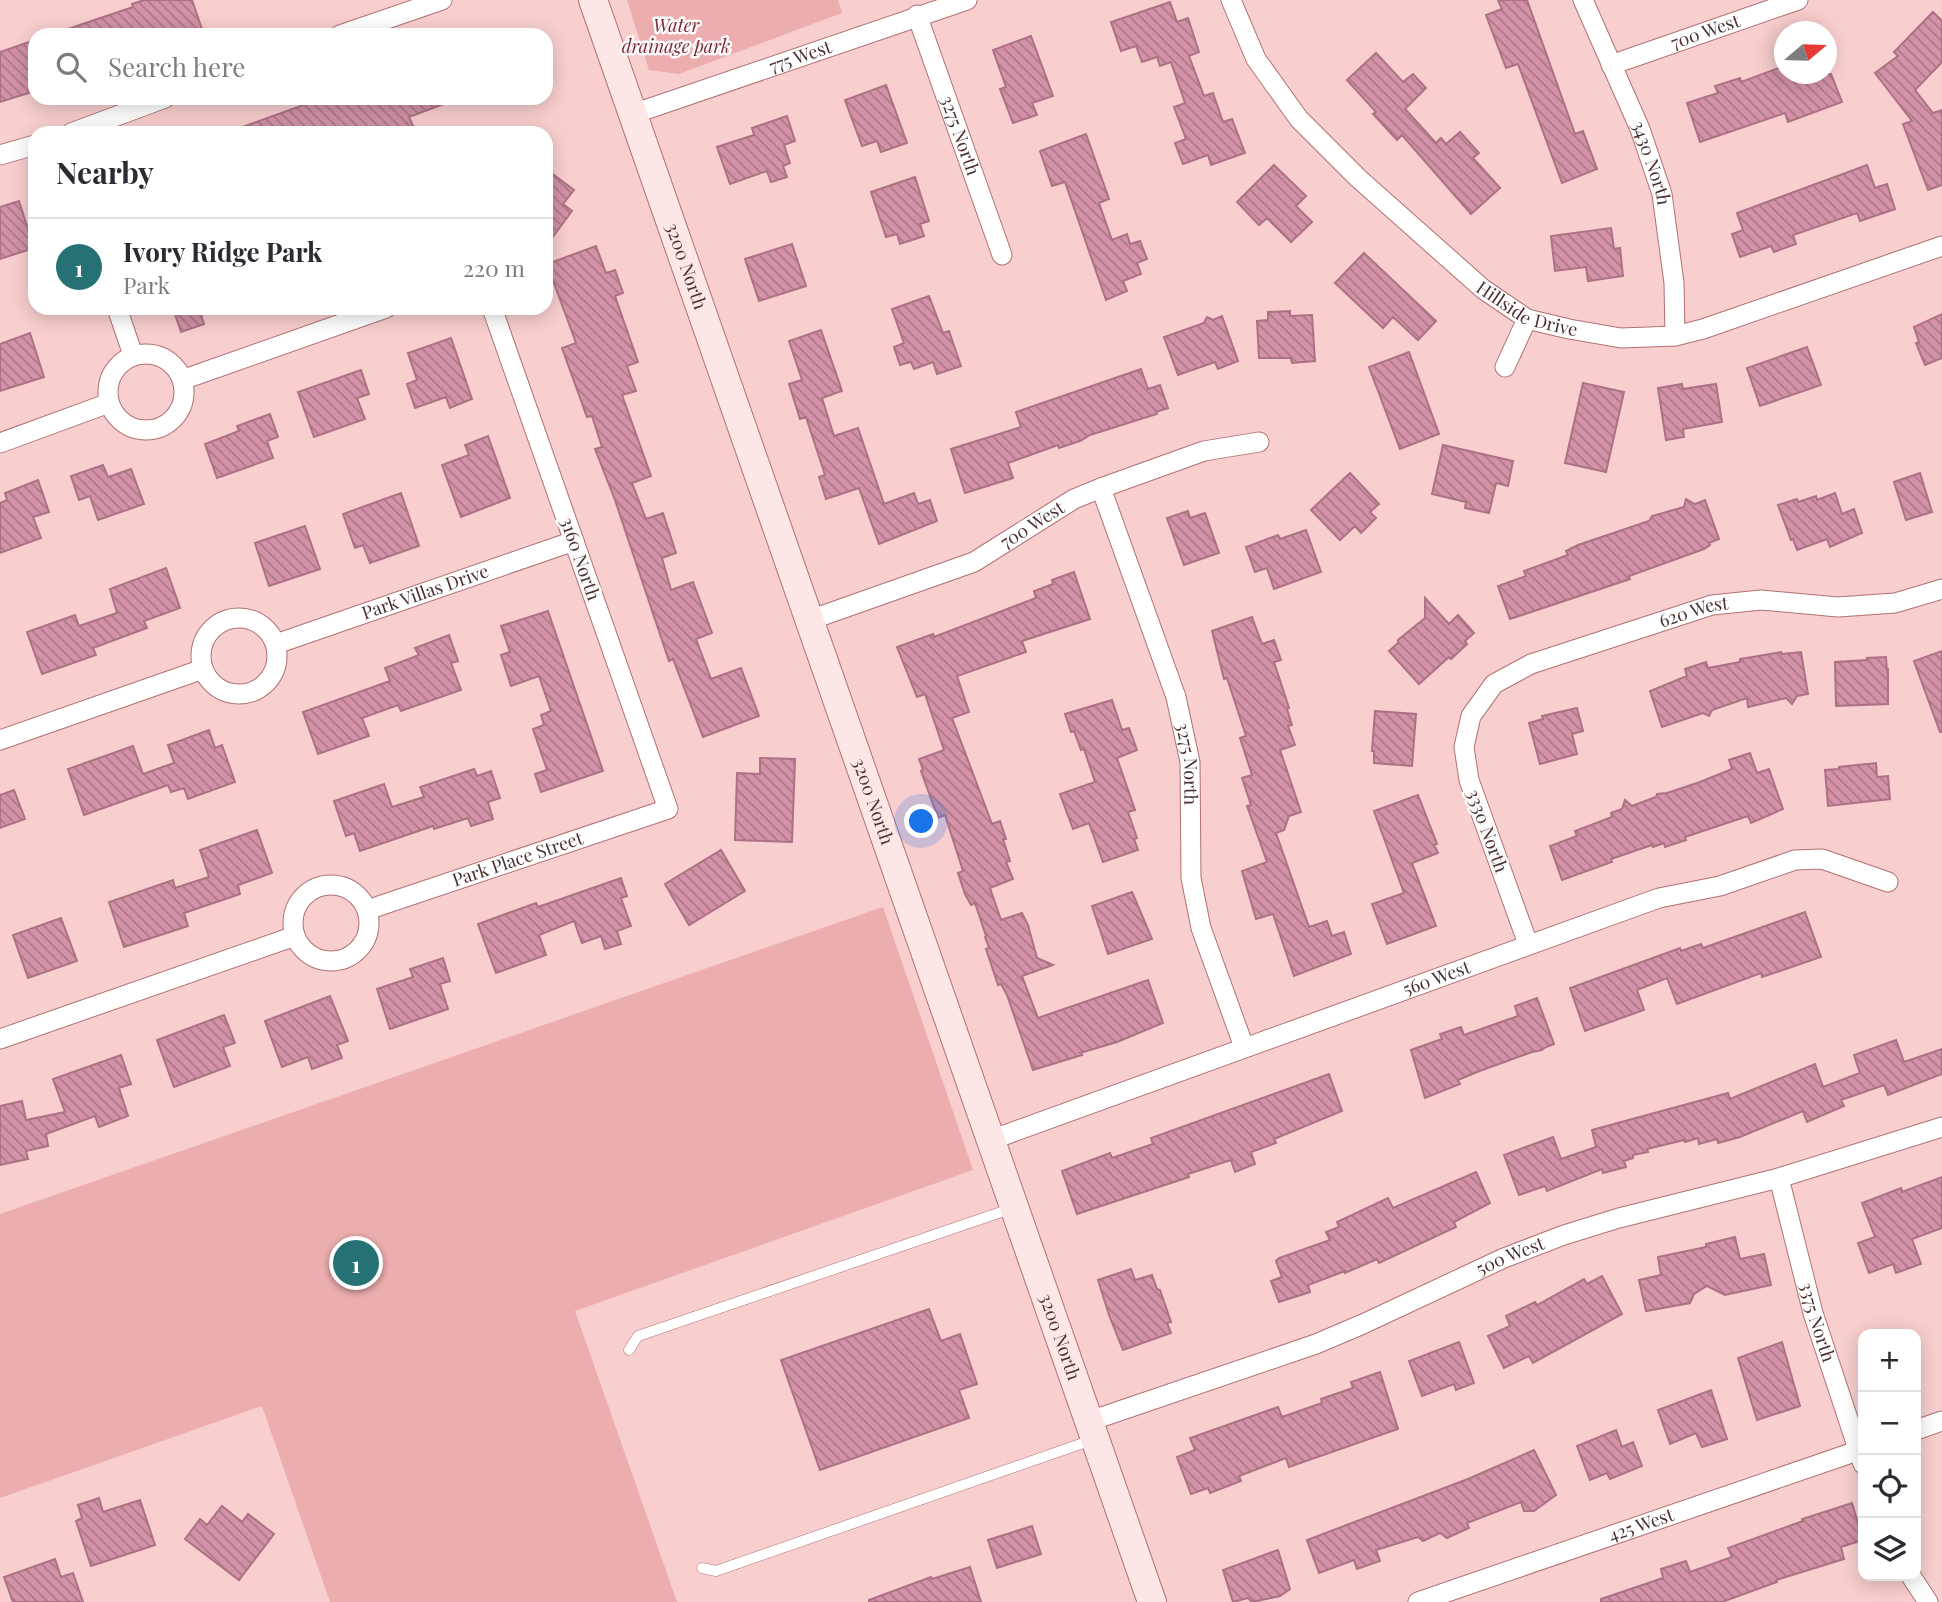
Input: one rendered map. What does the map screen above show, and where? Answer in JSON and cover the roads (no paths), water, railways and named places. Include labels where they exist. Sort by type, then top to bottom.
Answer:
[{"type":"street","points":[[360,28],[442,0]]},
{"type":"street","name":"3200 North","points":[[593,0],[1152,1602]]},
{"type":"street","name":"775 West","points":[[633,114],[967,0]]},
{"type":"street","name":"Hillside Drive","points":[[1231,0],[1256,59],[1299,119],[1358,178],[1483,289],[1527,319],[1621,338],[1675,335],[1703,329],[1942,246]]},
{"type":"street","name":"3430 North","points":[[1583,0],[1640,129],[1662,194],[1674,283],[1675,335]]},
{"type":"street","name":"700 West","points":[[1611,65],[1798,0]]},
{"type":"street","name":"3275 North","points":[[917,15],[1002,256]]},
{"type":"street","points":[[90,126],[146,105]]},
{"type":"street","points":[[0,155],[28,147]]},
{"type":"street","points":[[119,315],[133,355]]},
{"type":"street","points":[[182,380],[366,315]]},
{"type":"street","name":"3160 North","points":[[494,315],[668,809]]},
{"type":"street","points":[[1505,367],[1527,319]]},
{"type":"street","points":[[143,353],[163,357],[171,363],[182,380],[183,402],[172,420],[152,430],[131,427],[121,421],[109,404],[109,380],[114,369],[133,355],[143,353]]},
{"type":"street","points":[[0,443],[109,404]]},
{"type":"street","name":"700 West","points":[[810,620],[974,562],[1074,499],[1101,488],[1204,451],[1259,442]]},
{"type":"street","name":"3275 North","points":[[1101,488],[1176,697],[1190,762],[1191,878],[1201,928],[1244,1047]]},
{"type":"street","name":"Park Villas Drive","points":[[276,644],[573,541]]},
{"type":"street","name":"620 West","points":[[1471,716],[1494,684],[1531,664],[1712,605],[1761,600],[1838,607],[1895,603],[1942,589]]},
{"type":"street","points":[[243,618],[254,620],[271,634],[276,644],[277,664],[274,673],[261,688],[252,692],[232,694],[223,691],[214,685],[203,669],[201,658],[206,637],[222,622],[243,618]]},
{"type":"street","points":[[0,740],[203,669]]},
{"type":"street","name":"3330 North","points":[[1471,716],[1464,747],[1468,780],[1528,944]]},
{"type":"street","name":"Park Place Street","points":[[367,910],[668,809]]},
{"type":"street","name":"560 West","points":[[991,1140],[1659,898],[1720,886],[1795,860],[1822,859],[1888,882]]},
{"type":"street","points":[[334,885],[345,887],[362,900],[367,910],[367,937],[356,953],[340,961],[313,958],[305,952],[295,936],[293,915],[304,896],[313,889],[334,885]]},
{"type":"street","points":[[0,1039],[295,936]]},
{"type":"street","name":"500 West","points":[[1093,1430],[1316,1344],[1504,1258],[1564,1235],[1619,1218],[1779,1178],[1942,1127]]},
{"type":"street","name":"3375 North","points":[[1779,1178],[1813,1313],[1858,1442]]},
{"type":"street","points":[[1921,1428],[1942,1421]]},
{"type":"street","name":"425 West","points":[[1418,1602],[1859,1455]]},
{"type":"street","points":[[1914,1581],[1928,1602]]},
{"type":"lane","points":[[629,1350],[638,1336],[1015,1208]]},
{"type":"lane","points":[[702,1567],[716,1571],[1093,1430]]},
{"type":"place","name":"Ivory Ridge Park","points":[[356,1263]]},
{"type":"park label","name":"Water drainage park","points":[[676,36]]}]
